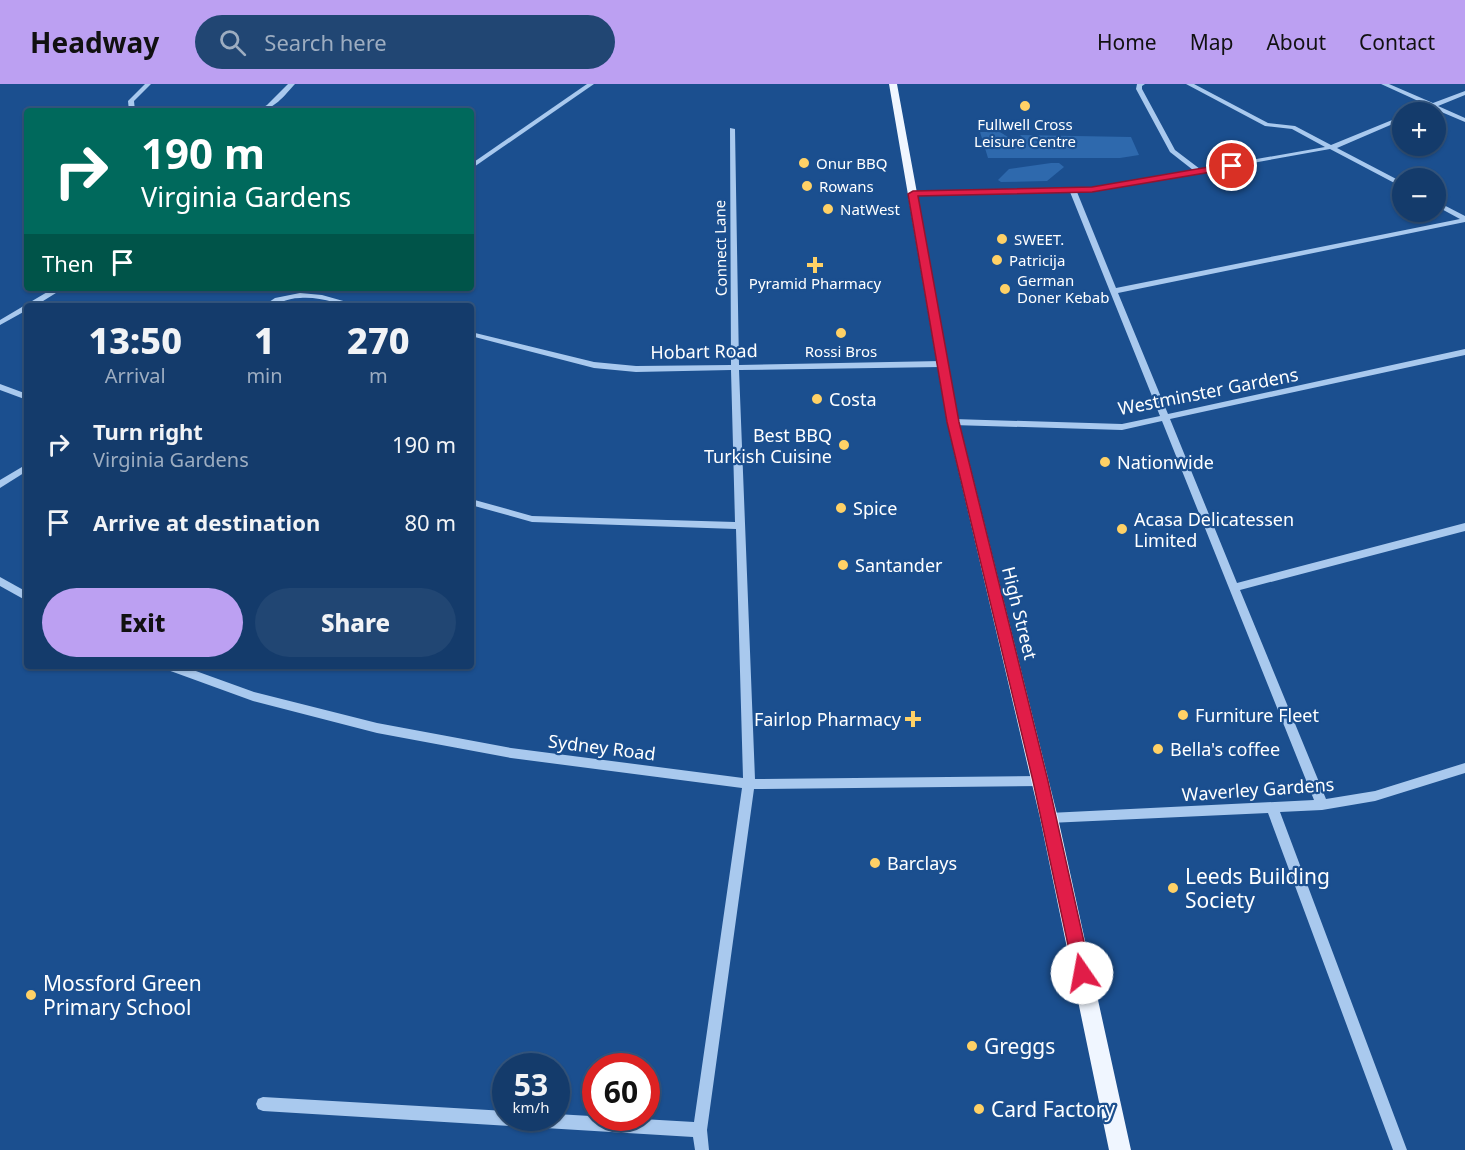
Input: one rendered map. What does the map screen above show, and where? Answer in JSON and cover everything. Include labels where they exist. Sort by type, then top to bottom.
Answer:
[{"type":"main road","name":"High Street","points":[[893,84],[953,422],[1041,781],[1120,1150]]},
{"type":"street","points":[[132,108],[131,101],[148,84]]},
{"type":"street","points":[[265,108],[292,84]]},
{"type":"street","points":[[474,164],[591,84]]},
{"type":"street","points":[[1142,84],[1139,89],[1172,151],[1198,171]]},
{"type":"street","points":[[1189,84],[1267,125],[1293,127],[1392,180]]},
{"type":"street","points":[[1384,84],[1424,102]]},
{"type":"street","points":[[1443,102],[1465,93]]},
{"type":"street","points":[[1446,112],[1465,120]]},
{"type":"street","points":[[913,194],[1073,191],[1332,147],[1392,122]]},
{"type":"street","name":"Connect Lane","points":[[702,1150],[700,1130],[749,784],[735,367],[732,129]]},
{"type":"street","points":[[1073,191],[1322,805]]},
{"type":"street","points":[[1446,209],[1465,219]]},
{"type":"street","points":[[1114,291],[1465,219]]},
{"type":"street","points":[[35,303],[55,291]]},
{"type":"street","points":[[274,303],[306,291],[347,303]]},
{"type":"street","points":[[0,323],[24,309]]},
{"type":"street","name":"Hobart Road","points":[[474,335],[594,365],[636,369],[941,364]]},
{"type":"street","name":"Westminster Gardens","points":[[953,422],[1122,427],[1465,352]]},
{"type":"street","points":[[0,387],[24,396]]},
{"type":"street","points":[[0,485],[24,469]]},
{"type":"street","points":[[474,503],[532,519],[741,526]]},
{"type":"street","points":[[1233,588],[1465,527]]},
{"type":"street","points":[[0,581],[24,595]]},
{"type":"street","name":"Sydney Road","points":[[177,669],[253,696],[377,728],[511,753],[749,784],[1041,781]]},
{"type":"street","name":"Waverley Gardens","points":[[1049,818],[1322,805],[1375,796],[1465,768]]},
{"type":"street","points":[[1272,808],[1400,1150]]},
{"type":"street","points":[[263,1104],[700,1130]]},
{"type":"shaded area","points":[[980,132],[1000,132],[1011,139],[1022,137],[1020,135],[1131,137],[1139,155],[1120,158],[988,158]]},
{"type":"shaded area","points":[[1059,163],[1064,167],[1047,181],[1001,182],[998,180],[1009,169]]},
{"type":"place","name":"Fullwell Cross Leisure Centre","points":[[1025,106]]},
{"type":"place","name":"Onur BBQ","points":[[804,163]]},
{"type":"place","name":"Rowans","points":[[807,186]]},
{"type":"place","name":"NatWest","points":[[828,209]]},
{"type":"place","name":"SWEET.","points":[[1002,239]]},
{"type":"place","name":"Patricija","points":[[997,260]]},
{"type":"place","name":"Pyramid Pharmacy","points":[[815,265]]},
{"type":"place","name":"German Doner Kebab","points":[[1005,289]]},
{"type":"place","name":"Rossi Bros","points":[[841,333]]},
{"type":"place","name":"Costa","points":[[817,399]]},
{"type":"place","name":"Best BBQ Turkish Cuisine","points":[[844,445]]},
{"type":"place","name":"Nationwide","points":[[1105,462]]},
{"type":"place","name":"Spice","points":[[841,508]]},
{"type":"place","name":"Acasa Delicatessen Limited","points":[[1122,529]]},
{"type":"place","name":"Santander","points":[[843,565]]},
{"type":"place","name":"Furniture Fleet","points":[[1183,715]]},
{"type":"place","name":"Fairlop Pharmacy","points":[[913,719]]},
{"type":"place","name":"Bella's coffee","points":[[1158,749]]},
{"type":"place","name":"Barclays","points":[[875,863]]},
{"type":"place","name":"Leeds Building Society","points":[[1173,888]]},
{"type":"place","name":"Mossford Green Primary School","points":[[31,995]]},
{"type":"place","name":"Greggs","points":[[972,1046]]},
{"type":"place","name":"Card Factory","points":[[979,1109]]},
{"type":"route","points":[[1082,973],[1041,781],[953,422],[913,194],[1092,190],[1232,166]]}]
